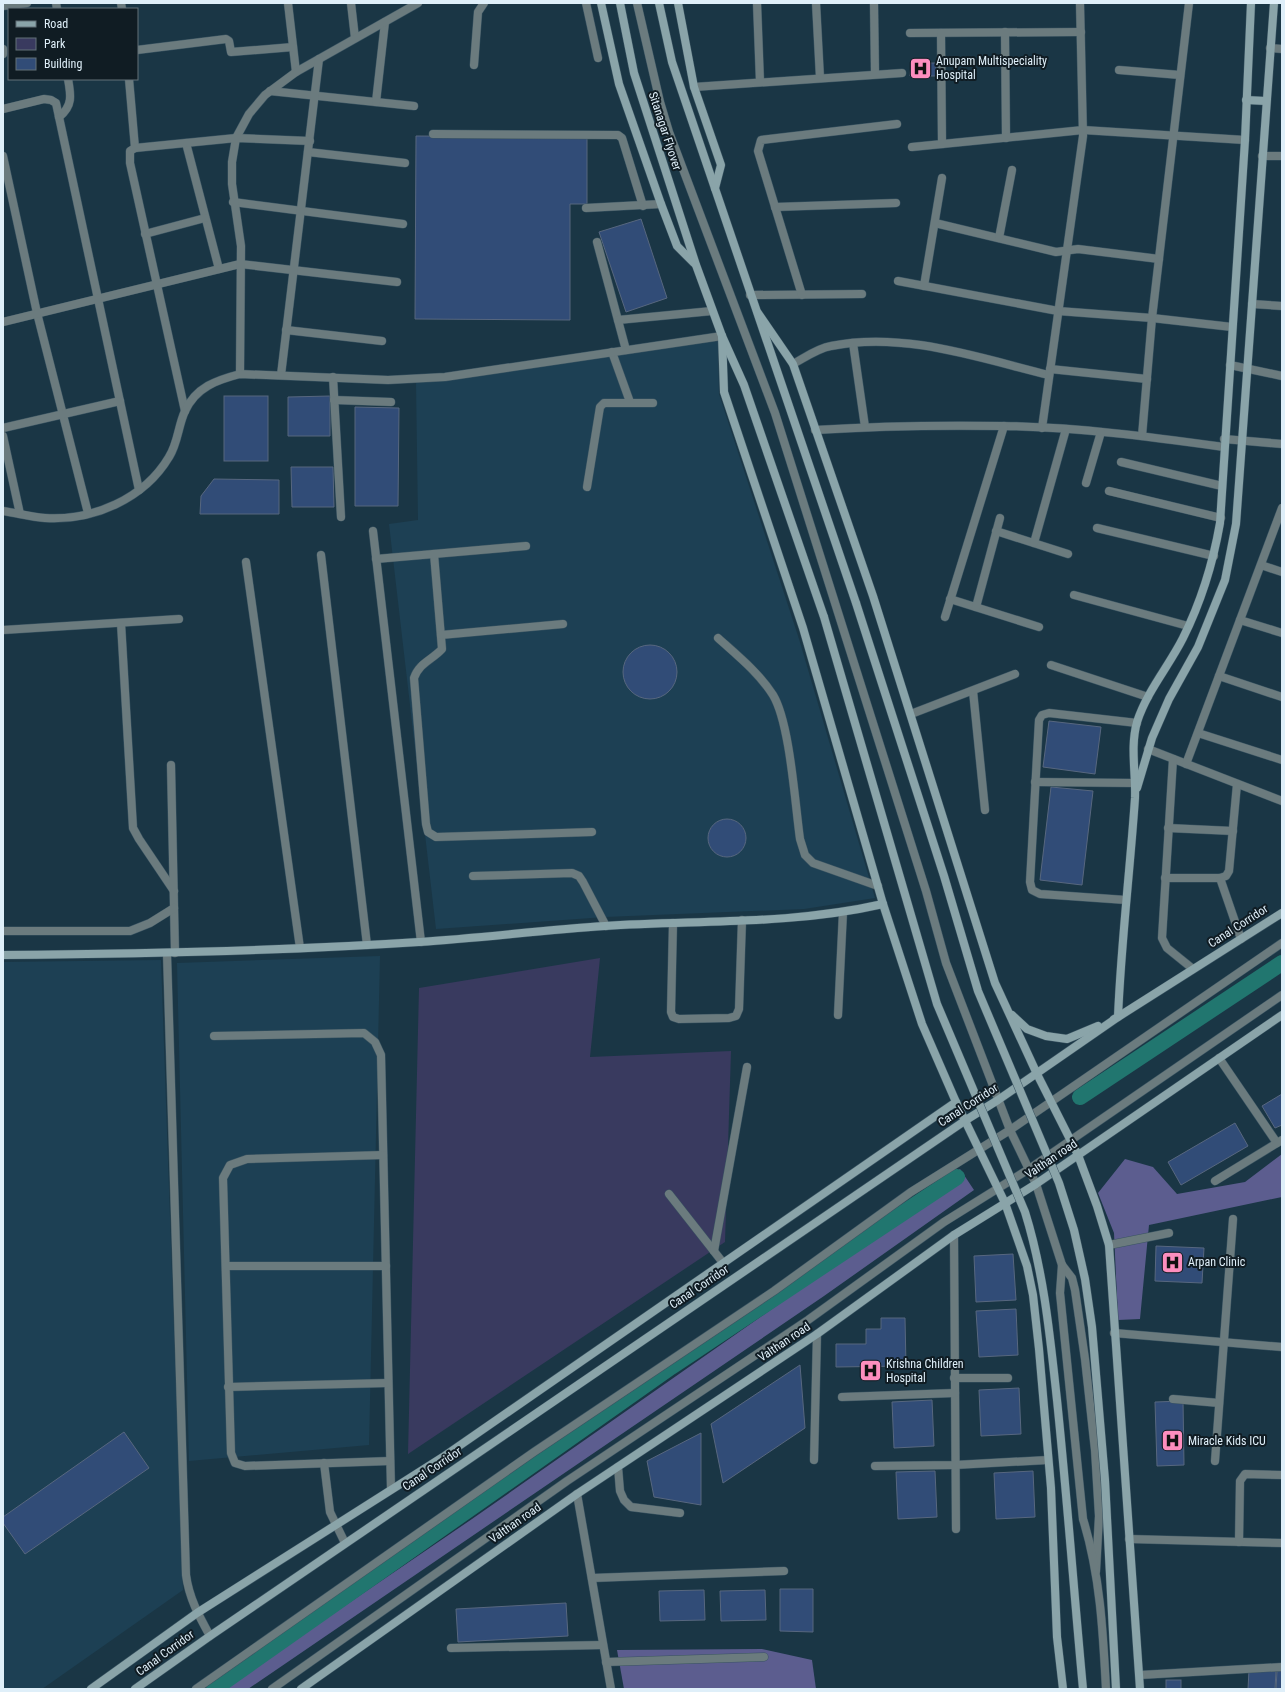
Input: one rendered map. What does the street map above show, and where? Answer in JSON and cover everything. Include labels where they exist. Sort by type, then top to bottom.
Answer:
[{"type":"main road","points":[[601,3],[605,57],[619,84],[677,246],[696,265]]},
{"type":"main road","name":"Sitanagar Flyover","points":[[620,3],[634,73],[676,205],[712,311],[744,385],[824,616],[937,1004],[1025,1212],[1036,1248],[1050,1330],[1083,1689]]},
{"type":"main road","points":[[659,3],[672,62],[856,603],[944,876],[978,991],[1059,1183],[1074,1230],[1085,1279],[1092,1327],[1105,1480],[1116,1689]]},
{"type":"main road","points":[[678,3],[694,87],[721,165],[715,188]]},
{"type":"main road","points":[[1008,1012],[1027,1029],[1046,1036],[1067,1039],[1118,1017],[1135,796],[1134,750],[1137,723],[1148,697],[1188,626],[1209,574],[1214,556],[1220,518],[1244,140],[1251,3]]},
{"type":"main road","points":[[1135,796],[1148,749],[1169,699],[1198,647],[1225,580],[1236,524],[1274,3]]},
{"type":"main road","points":[[1246,100],[1266,101]]},
{"type":"main road","points":[[758,313],[793,364],[873,596],[995,983],[1037,1074],[1078,1155],[1097,1206],[1109,1245],[1140,1689]]},
{"type":"main road","points":[[722,336],[724,392],[804,628],[883,904],[922,1024],[956,1102],[1005,1203],[1027,1266],[1033,1294],[1051,1488],[1057,1637],[1063,1689]]},
{"type":"main road","points":[[3,955],[171,954],[421,942],[606,926],[792,918],[843,912],[883,904]]},
{"type":"main road","name":"Canal Corridor","points":[[135,1689],[345,1543],[966,1120],[1037,1074],[1118,1017],[1282,912]]},
{"type":"main road","name":"Valthan road","points":[[301,1689],[577,1494],[817,1334],[954,1236],[1036,1184],[1282,1016]]},
{"type":"main road","points":[[91,1689],[197,1613],[443,1457],[956,1102]]},
{"type":"street","points":[[3,6],[27,3]]},
{"type":"street","points":[[288,3],[296,72]]},
{"type":"street","points":[[351,3],[355,38]]},
{"type":"street","points":[[240,374],[241,246],[233,202],[232,162],[236,138],[249,114],[270,91],[296,72],[385,22],[410,5],[418,3]]},
{"type":"street","points":[[474,65],[478,12],[484,3]]},
{"type":"street","points":[[586,3],[605,57]]},
{"type":"street","points":[[637,3],[660,102],[669,132],[775,413],[926,891],[946,963],[1010,1130],[1036,1184],[1062,1265],[1072,1278],[1085,1358],[1094,1450],[1099,1516],[1096,1571]]},
{"type":"street","points":[[757,3],[760,82]]},
{"type":"street","points":[[816,3],[820,78]]},
{"type":"street","points":[[874,3],[875,74]]},
{"type":"street","points":[[1042,428],[1083,130],[1080,3]]},
{"type":"street","points":[[1142,436],[1152,318],[1172,136],[1189,3]]},
{"type":"street","points":[[376,102],[385,22]]},
{"type":"street","points":[[1005,32],[1006,138]]},
{"type":"street","points":[[910,34],[1081,32]]},
{"type":"street","points":[[941,33],[942,144]]},
{"type":"street","points":[[138,50],[226,39],[229,41],[230,50],[234,52],[293,47]]},
{"type":"street","points":[[1270,48],[1282,49]]},
{"type":"street","points":[[3,50],[4,54]]},
{"type":"street","points":[[281,375],[319,59]]},
{"type":"street","points":[[1118,70],[1180,75]]},
{"type":"street","points":[[694,87],[902,73]]},
{"type":"street","points":[[59,117],[69,108],[71,98],[68,80]]},
{"type":"street","points":[[129,80],[135,148]]},
{"type":"street","points":[[270,91],[414,106]]},
{"type":"street","points":[[3,109],[44,99],[51,100],[56,103],[139,490]]},
{"type":"street","points":[[802,295],[758,151],[762,140],[897,124]]},
{"type":"street","points":[[912,147],[1083,130],[1244,140]]},
{"type":"street","points":[[433,134],[618,135],[622,138],[643,206]]},
{"type":"street","points":[[185,411],[145,234],[130,163],[130,151],[135,148],[236,138],[310,141]]},
{"type":"street","points":[[186,143],[219,269]]},
{"type":"street","points":[[308,152],[405,163]]},
{"type":"street","points":[[1262,156],[1282,156]]},
{"type":"street","points":[[3,160],[37,313],[88,513]]},
{"type":"street","points":[[999,238],[1012,170]]},
{"type":"street","points":[[924,286],[942,178]]},
{"type":"street","points":[[233,202],[403,224]]},
{"type":"street","points":[[775,207],[896,203]]},
{"type":"street","points":[[586,208],[661,204]]},
{"type":"street","points":[[145,234],[205,218]]},
{"type":"street","points":[[935,223],[1056,252],[1078,249],[1159,259]]},
{"type":"street","points":[[597,242],[626,350]]},
{"type":"street","points":[[3,322],[240,264],[397,282]]},
{"type":"street","points":[[898,281],[1058,311],[1152,318],[1232,327]]},
{"type":"street","points":[[750,295],[862,294]]},
{"type":"street","points":[[1252,304],[1282,306]]},
{"type":"street","points":[[618,320],[712,311]]},
{"type":"street","points":[[286,330],[382,341]]},
{"type":"street","points":[[3,511],[46,518],[76,516],[104,509],[128,499],[154,479],[170,456],[178,438],[185,411],[204,387],[218,379],[240,374],[388,380],[445,377],[722,336]]},
{"type":"street","points":[[793,364],[830,346],[853,343],[914,343],[1050,372],[1147,378]]},
{"type":"street","points":[[853,343],[865,427]]},
{"type":"street","points":[[612,352],[630,402]]},
{"type":"street","points":[[1230,366],[1247,368],[1282,376]]},
{"type":"street","points":[[333,377],[341,517]]},
{"type":"street","points":[[334,400],[391,402]]},
{"type":"street","points":[[3,428],[120,401]]},
{"type":"street","points":[[586,487],[600,407],[604,403],[652,403]]},
{"type":"street","points":[[945,617],[1004,426]]},
{"type":"street","points":[[816,430],[865,427],[1004,426],[1066,429],[1224,443],[1242,440],[1282,444]]},
{"type":"street","points":[[1034,543],[1066,429]]},
{"type":"street","points":[[1086,483],[1101,432]]},
{"type":"street","points":[[3,436],[20,514]]},
{"type":"street","points":[[1121,462],[1222,486]]},
{"type":"street","points":[[1109,491],[1220,518]]},
{"type":"street","points":[[1186,764],[1282,509]]},
{"type":"street","points":[[976,607],[1000,518]]},
{"type":"street","points":[[1097,528],[1214,556]]},
{"type":"street","points":[[373,531],[421,942]]},
{"type":"street","points":[[996,531],[1068,554]]},
{"type":"street","points":[[376,559],[526,546]]},
{"type":"street","points":[[434,554],[442,649],[417,669],[414,678],[426,824],[428,832],[436,836],[592,832]]},
{"type":"street","points":[[321,555],[367,945]]},
{"type":"street","points":[[246,562],[300,948]]},
{"type":"street","points":[[1261,565],[1282,572]]},
{"type":"street","points":[[1074,595],[1188,626]]},
{"type":"street","points":[[950,599],[1039,627]]},
{"type":"street","points":[[3,630],[179,619]]},
{"type":"street","points":[[1240,620],[1282,633]]},
{"type":"street","points":[[120,623],[133,828],[138,839],[174,891]]},
{"type":"street","points":[[441,635],[562,624]]},
{"type":"street","points":[[718,638],[752,669],[774,696],[783,723],[800,839],[805,856],[813,863],[878,886]]},
{"type":"street","points":[[1051,666],[1148,697]]},
{"type":"street","points":[[911,714],[1015,674]]},
{"type":"street","points":[[1219,676],[1282,696]]},
{"type":"street","points":[[973,691],[985,810]]},
{"type":"street","points":[[1126,900],[1040,894],[1032,890],[1030,882],[1035,782],[1039,720],[1042,715],[1049,713],[1137,723]]},
{"type":"street","points":[[1198,733],[1282,760]]},
{"type":"street","points":[[1148,749],[1282,801]]},
{"type":"street","points":[[1173,759],[1162,938],[1167,948],[1193,969]]},
{"type":"street","points":[[171,765],[174,891],[171,954],[186,1575],[188,1588],[197,1613],[210,1636]]},
{"type":"street","points":[[1035,782],[1134,783]]},
{"type":"street","points":[[1165,878],[1220,878],[1226,876],[1229,871],[1237,784]]},
{"type":"street","points":[[1168,828],[1232,831]]},
{"type":"street","points":[[473,876],[572,874],[579,876],[606,926]]},
{"type":"street","points":[[1220,878],[1241,939]]},
{"type":"street","points":[[3,931],[130,931],[150,923],[174,908]]},
{"type":"street","points":[[838,1015],[843,912]]},
{"type":"street","points":[[673,923],[671,1012],[673,1017],[679,1019],[729,1018],[736,1016],[739,1009],[742,920]]},
{"type":"street","points":[[196,1689],[534,1452],[774,1291],[911,1192],[1010,1130],[1282,943]]},
{"type":"street","points":[[272,1689],[567,1481],[801,1325],[944,1222],[1029,1169],[1282,995]]},
{"type":"street","points":[[214,1036],[364,1033],[375,1042],[381,1055],[391,1490]]},
{"type":"street","points":[[1215,1181],[1280,1141],[1219,1058]]},
{"type":"street","points":[[714,1251],[747,1067]]},
{"type":"street","points":[[383,1154],[246,1159],[230,1165],[224,1178],[228,1387],[231,1453],[235,1463],[245,1466],[390,1461]]},
{"type":"street","points":[[669,1194],[724,1264]]},
{"type":"street","points":[[1214,1461],[1232,1219]]},
{"type":"street","points":[[1109,1245],[1169,1233]]},
{"type":"street","points":[[954,1236],[956,1529]]},
{"type":"street","points":[[1062,1265],[1060,1293],[1083,1518],[1092,1547],[1096,1571],[1103,1630],[1106,1689]]},
{"type":"street","points":[[226,1266],[386,1266]]},
{"type":"street","points":[[1114,1333],[1282,1348]]},
{"type":"street","points":[[814,1460],[817,1334]]},
{"type":"street","points":[[954,1378],[1008,1378]]},
{"type":"street","points":[[228,1387],[388,1383]]},
{"type":"street","points":[[842,1397],[955,1393]]},
{"type":"street","points":[[1173,1399],[1219,1403]]},
{"type":"street","points":[[875,1466],[955,1465],[1048,1460]]},
{"type":"street","points":[[324,1463],[330,1512],[345,1543]]},
{"type":"street","points":[[618,1467],[620,1491],[624,1500],[631,1507],[680,1513]]},
{"type":"street","points":[[1238,1542],[1240,1481],[1242,1477],[1245,1474],[1282,1475]]},
{"type":"street","points":[[577,1494],[611,1689]]},
{"type":"street","points":[[1129,1539],[1282,1543]]},
{"type":"street","points":[[592,1578],[784,1571]]},
{"type":"street","points":[[451,1648],[603,1645]]},
{"type":"street","points":[[606,1662],[764,1657]]},
{"type":"street","points":[[1140,1675],[1282,1667]]},
{"type":"shaded area","points":[[718,341],[719,394],[799,639],[875,898],[804,909],[605,917],[436,929],[389,524],[418,520],[416,382]]},
{"type":"shaded area","points":[[380,956],[369,1445],[189,1461],[177,963]]},
{"type":"shaded area","points":[[161,960],[183,1590],[42,1689],[3,1689],[3,962]]},
{"type":"shaded area","points":[[1282,1154],[1282,1197],[1149,1225],[1140,1319],[1118,1320],[1114,1233],[1098,1193],[1125,1159],[1153,1167],[1177,1194],[1245,1182]]},
{"type":"shaded area","points":[[960,1169],[974,1190],[824,1296],[248,1689],[223,1689],[472,1519],[879,1234]]},
{"type":"shaded area","points":[[762,1649],[812,1660],[816,1689],[624,1689],[617,1650]]},
{"type":"green space","points":[[600,958],[590,1057],[731,1051],[725,1242],[408,1454],[419,988]]},
{"type":"building","points":[[911,63],[936,63],[936,76],[910,76]]},
{"type":"building","points":[[416,136],[587,137],[587,204],[570,204],[570,320],[415,319]]},
{"type":"building","points":[[641,219],[667,298],[626,312],[599,232]]},
{"type":"building","points":[[224,396],[268,396],[268,461],[224,461]]},
{"type":"building","points":[[330,396],[330,436],[288,436],[288,397]]},
{"type":"building","points":[[355,407],[399,408],[398,506],[355,506]]},
{"type":"building","points":[[291,467],[333,467],[334,507],[292,507]]},
{"type":"building","points":[[214,479],[279,480],[279,514],[200,514],[201,496]]},
{"type":"building","points":[[645,645],[655,645],[665,649],[673,657],[677,667],[677,677],[673,687],[665,695],[655,699],[645,699],[635,695],[627,687],[623,677],[623,667],[627,657],[635,649]]},
{"type":"building","points":[[1049,721],[1101,727],[1095,774],[1043,767]]},
{"type":"building","points":[[1051,787],[1093,791],[1082,885],[1040,880]]},
{"type":"building","points":[[723,819],[731,819],[741,824],[745,831],[745,845],[741,852],[731,857],[723,857],[713,852],[711,849],[708,842],[708,834],[713,824],[716,822]]},
{"type":"building","points":[[1282,1094],[1282,1125],[1275,1128],[1262,1106]]},
{"type":"building","points":[[1235,1123],[1248,1146],[1181,1185],[1168,1162]]},
{"type":"building","points":[[1156,1246],[1204,1248],[1202,1283],[1155,1281]]},
{"type":"building","points":[[1013,1254],[1016,1300],[976,1302],[974,1256]]},
{"type":"building","points":[[1016,1309],[1018,1355],[979,1357],[976,1311]]},
{"type":"building","points":[[881,1318],[905,1318],[906,1366],[836,1367],[836,1344],[866,1344],[866,1329],[881,1329]]},
{"type":"building","points":[[800,1365],[805,1428],[723,1483],[711,1424]]},
{"type":"building","points":[[1019,1388],[1021,1434],[981,1436],[979,1390]]},
{"type":"building","points":[[932,1400],[934,1446],[894,1448],[892,1402]]},
{"type":"building","points":[[1183,1401],[1184,1465],[1157,1466],[1155,1402]]},
{"type":"building","points":[[124,1432],[149,1468],[25,1554],[3,1523],[3,1517]]},
{"type":"building","points":[[701,1433],[701,1505],[654,1497],[647,1461]]},
{"type":"building","points":[[935,1471],[937,1517],[898,1519],[896,1472]]},
{"type":"building","points":[[1033,1471],[1035,1517],[996,1519],[994,1473]]},
{"type":"building","points":[[780,1589],[813,1589],[813,1632],[780,1631]]},
{"type":"building","points":[[704,1590],[705,1620],[660,1621],[659,1591]]},
{"type":"building","points":[[765,1590],[766,1620],[721,1621],[720,1591]]},
{"type":"building","points":[[566,1603],[568,1636],[458,1642],[456,1609]]},
{"type":"building","points":[[1249,1670],[1276,1671],[1275,1689],[1248,1689]]},
{"type":"building","points":[[1277,1671],[1282,1671],[1282,1689],[1276,1689]]},
{"type":"building","points":[[1166,1680],[1181,1680],[1181,1689],[1166,1689]]},
{"type":"waterway","points":[[1080,1097],[1282,963]]},
{"type":"waterway","points":[[214,1689],[671,1367],[957,1177]]},
{"type":"place","name":"Anupam Multispeciality Hospital","points":[[920,68]]},
{"type":"place","name":"Arpan Clinic","points":[[1173,1262]]},
{"type":"place","name":"Krishna Children Hospital","points":[[871,1371]]},
{"type":"place","name":"Miracle Kids ICU","points":[[1172,1441]]}]
